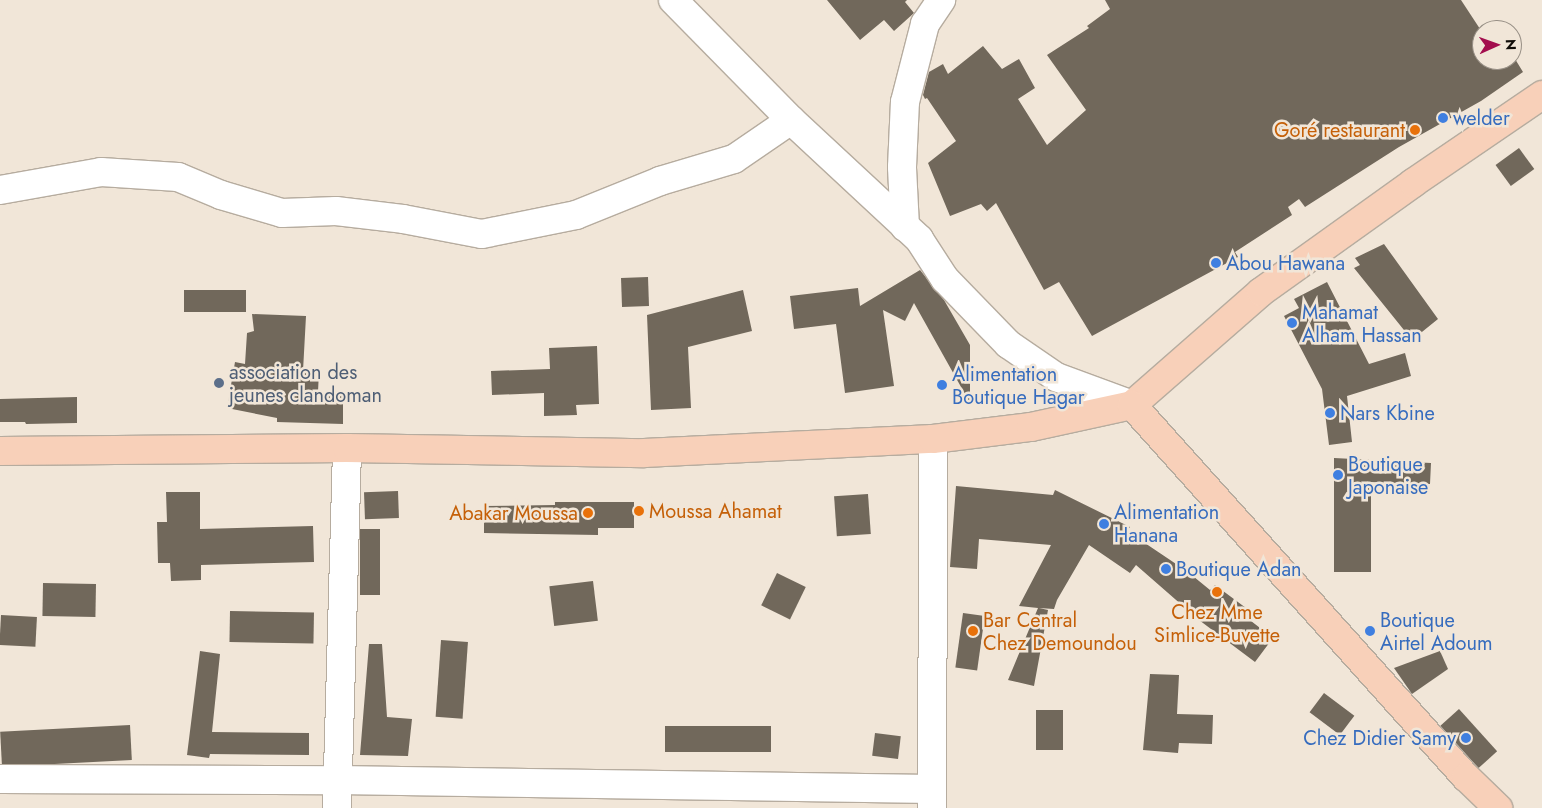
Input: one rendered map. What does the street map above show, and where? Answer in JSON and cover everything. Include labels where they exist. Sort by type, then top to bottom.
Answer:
[{"type":"main road","points":[[0,451],[347,448],[644,453],[933,439],[1031,427],[1132,405],[1261,292],[1542,95]]},
{"type":"main road","points":[[1132,405],[1466,777],[1498,808]]},
{"type":"street","points":[[673,0],[790,120],[919,239],[945,279],[1008,344],[1056,377],[1132,405]]},
{"type":"street","points":[[905,227],[902,167],[905,102],[925,24],[941,0]]},
{"type":"street","points":[[0,190],[101,172],[178,177],[221,196],[282,212],[336,211],[403,219],[482,234],[576,215],[660,181],[734,159],[790,120]]},
{"type":"street","points":[[0,779],[338,780],[932,798],[933,439]]},
{"type":"street","points":[[337,808],[347,448]]},
{"type":"building","points":[[827,0],[907,0],[905,2],[914,13],[894,31],[884,20],[860,40]]},
{"type":"building","points":[[1105,0],[1461,0],[1474,20],[1472,20],[1472,70],[1522,70],[1523,72],[1481,101],[1399,147],[1305,207],[1299,199],[1288,207],[1292,215],[1235,252],[1238,257],[1092,336],[1059,282],[1044,290],[996,203],[987,211],[981,204],[950,216],[928,163],[956,141],[927,98],[925,99],[923,95],[929,72],[943,64],[948,74],[983,46],[1002,69],[1019,59],[1035,88],[1018,99],[1047,145],[1086,110],[1047,55],[1089,28],[1087,26],[1110,9]]},
{"type":"building","points":[[1519,148],[1534,169],[1511,186],[1496,165]]},
{"type":"building","points":[[1384,244],[1438,319],[1412,340],[1354,268],[1360,265],[1355,258]]},
{"type":"building","points":[[920,270],[944,300],[970,345],[970,403],[914,303],[905,321],[883,310],[894,386],[845,393],[836,324],[794,329],[790,296],[858,288],[860,306]]},
{"type":"building","points":[[648,277],[649,306],[622,307],[621,278]]},
{"type":"building","points":[[1327,282],[1369,364],[1405,353],[1411,376],[1347,396],[1352,442],[1329,445],[1322,389],[1284,316],[1299,308],[1294,299]]},
{"type":"building","points":[[184,290],[246,290],[246,312],[184,312]]},
{"type":"building","points":[[743,290],[752,331],[688,347],[691,408],[651,410],[647,315]]},
{"type":"building","points":[[252,314],[306,316],[303,371],[319,371],[318,392],[343,393],[343,424],[277,422],[277,418],[227,408],[235,362],[245,364],[247,333],[254,331]]},
{"type":"building","points":[[597,346],[599,404],[576,405],[577,415],[544,416],[544,393],[492,395],[491,371],[550,369],[549,348]]},
{"type":"building","points":[[77,397],[77,423],[26,424],[25,422],[0,422],[0,399]]},
{"type":"building","points":[[1334,458],[1431,463],[1430,484],[1371,482],[1371,572],[1334,572]]},
{"type":"building","points":[[956,486],[1053,495],[1055,490],[1130,527],[1127,531],[1188,572],[1210,590],[1215,585],[1246,608],[1242,614],[1273,638],[1255,662],[1199,620],[1136,565],[1130,573],[1089,545],[1057,600],[1054,609],[1039,608],[1048,610],[1034,686],[1008,680],[1038,608],[1019,606],[1051,545],[979,539],[977,569],[950,567]]},
{"type":"building","points":[[398,491],[399,518],[365,519],[364,492]]},
{"type":"building","points":[[166,492],[200,492],[200,529],[313,526],[314,562],[201,565],[201,580],[171,581],[170,563],[158,563],[157,522],[167,522]]},
{"type":"building","points":[[868,494],[871,534],[837,536],[834,496]]},
{"type":"building","points":[[555,502],[634,502],[634,528],[598,528],[598,535],[484,533],[484,506],[555,505]]},
{"type":"building","points":[[360,529],[380,529],[380,595],[360,595]]},
{"type":"building","points":[[777,573],[806,587],[790,619],[761,605]]},
{"type":"building","points":[[593,581],[598,621],[554,626],[549,586]]},
{"type":"building","points":[[43,583],[96,584],[95,617],[42,616]]},
{"type":"building","points":[[230,611],[314,612],[313,643],[229,642]]},
{"type":"building","points":[[963,613],[985,616],[977,671],[955,667]]},
{"type":"building","points":[[1,615],[37,617],[35,647],[0,645]]},
{"type":"building","points":[[441,640],[468,642],[463,719],[436,717]]},
{"type":"building","points":[[369,644],[382,644],[387,717],[412,719],[408,756],[360,755]]},
{"type":"building","points":[[200,651],[220,654],[212,732],[309,733],[309,755],[210,754],[209,758],[187,755]]},
{"type":"building","points":[[1440,651],[1448,669],[1412,694],[1394,668]]},
{"type":"building","points":[[1150,674],[1179,675],[1177,714],[1213,715],[1212,744],[1179,743],[1178,753],[1143,750]]},
{"type":"building","points":[[1324,693],[1354,716],[1340,735],[1310,712]]},
{"type":"building","points":[[1459,709],[1497,751],[1479,768],[1440,726]]},
{"type":"building","points":[[1036,710],[1063,710],[1063,750],[1036,750]]},
{"type":"building","points":[[130,725],[132,760],[2,767],[0,732]]},
{"type":"building","points":[[665,726],[771,726],[771,752],[665,752]]},
{"type":"building","points":[[875,733],[901,736],[898,759],[872,756]]},
{"type":"place","name":"welder","points":[[1443,118]]},
{"type":"place","name":"Goré restaurant","points":[[1415,130]]},
{"type":"place","name":"Abou Hawana","points":[[1216,263]]},
{"type":"place","name":"Mahamat Alham Hassan","points":[[1292,323]]},
{"type":"place","name":"association des jeunes clandoman","points":[[219,383]]},
{"type":"place","name":"Alimentation Boutique Hagar","points":[[942,385]]},
{"type":"place","name":"Nars Kbine","points":[[1330,413]]},
{"type":"place","name":"Boutique Japonaise","points":[[1338,475]]},
{"type":"place","name":"Moussa Ahamat","points":[[639,511]]},
{"type":"place","name":"Abakar Moussa","points":[[588,513]]},
{"type":"place","name":"Alimentation Hanana","points":[[1104,524]]},
{"type":"place","name":"Boutique Adan","points":[[1166,569]]},
{"type":"place","name":"Chez Mme Simlice-Buvette","points":[[1217,592]]},
{"type":"place","name":"Bar Central Chez Demoundou","points":[[973,631]]},
{"type":"place","name":"Boutique Airtel Adoum","points":[[1370,631]]},
{"type":"place","name":"Chez Didier Samy","points":[[1466,738]]}]
